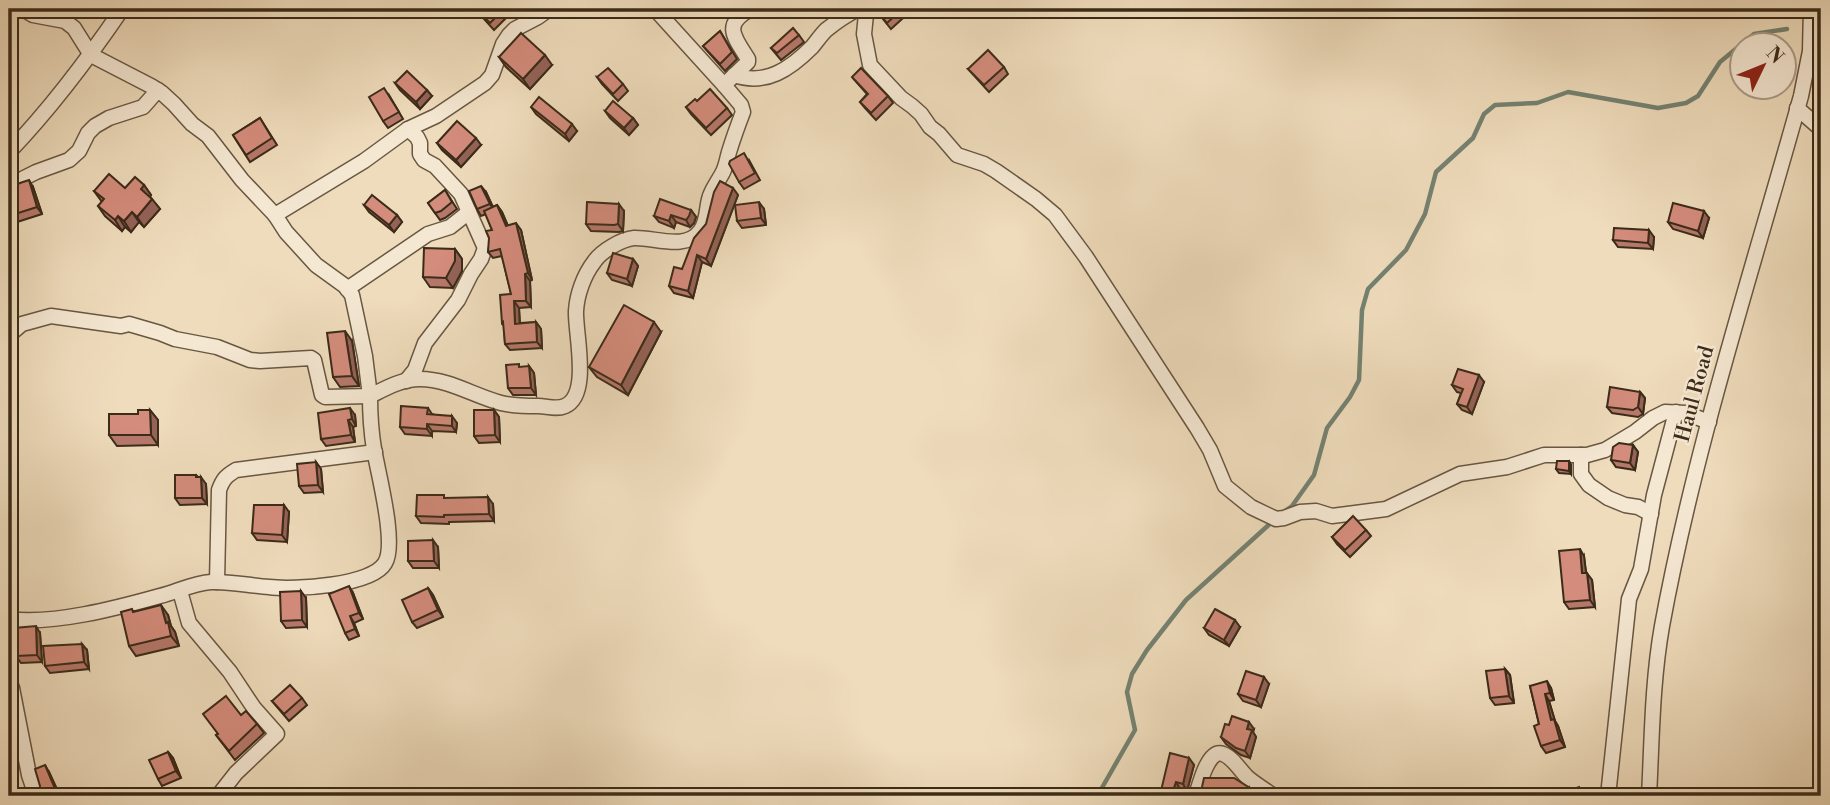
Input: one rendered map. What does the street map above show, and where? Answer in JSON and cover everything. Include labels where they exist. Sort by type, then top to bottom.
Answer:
[{"type":"street","points":[[9,619],[40,621],[62,618],[135,603],[210,582],[271,588],[311,587],[355,580],[377,572],[385,565],[389,548],[374,453],[370,396],[352,295],[316,265],[242,180],[208,136],[158,90],[91,55],[74,28],[65,21],[33,15],[23,9]]},
{"type":"street","points":[[9,152],[31,130],[91,55],[122,9]]},
{"type":"street","points":[[275,215],[485,83],[492,75],[509,35],[549,9]]},
{"type":"street","points":[[9,335],[22,324],[51,316],[121,326],[129,324],[175,339],[216,347],[250,360],[311,358],[314,360],[322,396],[325,397],[370,396],[406,381],[421,379],[458,387],[502,403],[558,408],[568,405],[576,392],[580,371],[577,299],[582,283],[595,260],[626,240],[635,238],[684,241],[701,230],[712,190],[724,171],[743,112],[729,80],[655,9]]},
{"type":"street","points":[[729,80],[748,60],[732,29],[736,19],[751,9]]},
{"type":"street","points":[[729,80],[768,77],[787,69],[824,32],[845,15],[861,9],[866,14],[864,34],[870,65],[901,98],[921,114],[957,155],[996,171],[1055,215],[1086,257],[1197,428],[1210,450],[1225,486],[1251,507],[1276,519],[1300,512],[1316,511],[1332,516],[1386,509],[1460,474],[1507,467],[1544,455],[1587,456],[1605,450],[1665,412],[1685,413],[1709,422]]},
{"type":"street","name":"Haul Road","points":[[1649,796],[1654,689],[1662,628],[1683,526],[1709,422],[1797,108],[1810,51],[1811,9]]},
{"type":"street","points":[[9,190],[24,178],[69,160],[79,151],[95,126],[109,118],[143,107],[158,90]]},
{"type":"street","points":[[1797,108],[1821,129]]},
{"type":"street","points":[[406,381],[415,370],[425,343],[457,300],[485,248],[461,194],[435,166],[424,160],[420,154],[417,136],[408,129]]},
{"type":"street","points":[[347,289],[428,234],[450,227],[469,212]]},
{"type":"street","points":[[1608,796],[1629,598],[1641,569],[1654,495],[1676,412]]},
{"type":"street","points":[[217,582],[219,491],[223,478],[236,470],[374,453]]},
{"type":"street","points":[[1581,455],[1581,474],[1589,485],[1608,498],[1625,505],[1637,506],[1651,514]]},
{"type":"street","points":[[180,591],[189,623],[277,734],[236,773],[218,796]]},
{"type":"street","points":[[9,681],[36,796]]},
{"type":"street","points":[[1196,796],[1210,758],[1218,753],[1228,757],[1249,778],[1274,796]]},
{"type":"building","points":[[476,9],[504,9],[490,23]]},
{"type":"building","points":[[876,9],[896,9],[899,12],[887,23]]},
{"type":"building","points":[[793,28],[799,35],[777,53],[771,48]]},
{"type":"building","points":[[720,31],[732,52],[720,64],[703,46]]},
{"type":"building","points":[[521,33],[545,55],[523,79],[499,57]]},
{"type":"building","points":[[988,50],[1004,67],[984,85],[968,69]]},
{"type":"building","points":[[608,68],[623,84],[613,94],[597,77]]},
{"type":"building","points":[[861,68],[888,96],[871,113],[860,102],[868,94],[852,77]]},
{"type":"building","points":[[407,71],[427,90],[416,102],[395,83]]},
{"type":"building","points":[[384,88],[399,112],[383,121],[369,97]]},
{"type":"building","points":[[710,89],[727,108],[706,128],[686,107]]},
{"type":"building","points":[[539,97],[572,124],[565,134],[531,107]]},
{"type":"building","points":[[613,101],[633,118],[624,128],[605,111]]},
{"type":"building","points":[[260,118],[272,138],[246,155],[233,135]]},
{"type":"building","points":[[457,121],[476,138],[456,160],[437,143]]},
{"type":"building","points":[[744,153],[755,173],[739,182],[729,164]]},
{"type":"building","points":[[109,174],[125,188],[135,177],[144,185],[141,189],[152,199],[137,217],[132,212],[124,221],[118,216],[115,220],[98,206],[104,199],[94,191]]},
{"type":"building","points":[[29,180],[37,207],[12,215],[9,190]]},
{"type":"building","points":[[720,181],[733,188],[706,259],[697,255],[688,291],[669,286],[674,267],[682,269],[694,238],[706,224],[714,192]]},
{"type":"building","points":[[481,186],[490,204],[477,209],[469,191]]},
{"type":"building","points":[[445,190],[452,202],[435,213],[428,203]]},
{"type":"building","points":[[372,195],[397,215],[389,225],[364,205]]},
{"type":"building","points":[[660,199],[691,210],[689,216],[686,220],[671,215],[669,221],[654,216]]},
{"type":"building","points":[[587,202],[619,204],[618,224],[586,224]]},
{"type":"building","points":[[759,202],[761,218],[737,221],[735,205]]},
{"type":"building","points":[[1673,203],[1704,211],[1698,231],[1668,222]]},
{"type":"building","points":[[497,205],[506,226],[516,223],[528,273],[525,274],[526,301],[514,301],[515,324],[536,322],[537,342],[505,344],[500,295],[511,294],[500,249],[488,252],[489,238],[486,231],[492,230],[484,211]]},
{"type":"building","points":[[1614,228],[1649,230],[1648,243],[1613,240]]},
{"type":"building","points":[[424,248],[455,249],[455,261],[446,278],[423,277]]},
{"type":"building","points":[[613,253],[633,259],[627,279],[607,273]]},
{"type":"building","points":[[624,305],[654,322],[621,385],[589,367]]},
{"type":"building","points":[[345,331],[352,376],[333,377],[327,333]]},
{"type":"building","points":[[519,364],[519,367],[529,366],[531,388],[508,388],[506,365]]},
{"type":"building","points":[[1458,369],[1479,375],[1467,407],[1457,404],[1463,389],[1452,385]]},
{"type":"building","points":[[1610,387],[1640,392],[1638,407],[1633,410],[1607,407]]},
{"type":"building","points":[[401,406],[428,408],[427,414],[452,416],[452,426],[427,424],[427,429],[400,427]]},
{"type":"building","points":[[350,408],[352,419],[348,420],[351,435],[321,439],[318,413]]},
{"type":"building","points":[[138,410],[150,410],[151,435],[109,435],[109,414],[138,414]]},
{"type":"building","points":[[474,410],[494,410],[495,435],[474,436]]},
{"type":"building","points":[[1619,443],[1633,445],[1630,463],[1611,460],[1613,447]]},
{"type":"building","points":[[1557,461],[1569,461],[1569,471],[1556,469]]},
{"type":"building","points":[[316,462],[318,485],[299,486],[297,464]]},
{"type":"building","points":[[175,475],[201,477],[202,498],[175,498]]},
{"type":"building","points":[[417,495],[444,495],[444,498],[488,497],[489,514],[416,516]]},
{"type":"building","points":[[254,505],[284,505],[282,535],[252,533]]},
{"type":"building","points":[[1353,516],[1366,530],[1345,550],[1332,537]]},
{"type":"building","points":[[433,540],[434,561],[408,561],[408,541]]},
{"type":"building","points":[[1580,549],[1582,573],[1587,573],[1590,600],[1564,602],[1559,551]]},
{"type":"building","points":[[349,586],[359,613],[350,616],[355,629],[345,633],[329,594]]},
{"type":"building","points":[[428,588],[438,610],[412,622],[402,600]]},
{"type":"building","points":[[301,591],[302,620],[281,621],[280,592]]},
{"type":"building","points":[[161,605],[171,636],[129,646],[121,612]]},
{"type":"building","points":[[1215,609],[1235,620],[1224,640],[1204,628]]},
{"type":"building","points":[[36,626],[37,655],[16,656],[14,628]]},
{"type":"building","points":[[82,644],[84,662],[45,666],[43,646]]},
{"type":"building","points":[[1505,669],[1509,696],[1490,698],[1486,671]]},
{"type":"building","points":[[1246,671],[1264,677],[1256,700],[1238,694]]},
{"type":"building","points":[[1547,681],[1550,693],[1545,694],[1551,720],[1554,719],[1560,740],[1541,746],[1534,726],[1539,724],[1530,686]]},
{"type":"building","points":[[290,685],[302,698],[284,714],[272,701]]},
{"type":"building","points":[[226,696],[241,715],[246,711],[257,724],[229,751],[203,714]]},
{"type":"building","points":[[1232,716],[1249,722],[1247,729],[1252,730],[1245,751],[1221,737],[1225,724],[1229,725]]},
{"type":"building","points":[[168,752],[176,771],[158,779],[149,760]]},
{"type":"building","points":[[1170,753],[1189,758],[1183,784],[1176,782],[1171,796],[1145,796],[1147,791],[1160,795]]},
{"type":"building","points":[[45,765],[56,791],[40,796],[35,769]]},
{"type":"building","points":[[1204,778],[1234,778],[1250,788],[1250,796],[1200,796]]},
{"type":"building","points":[[1579,787],[1583,796],[1564,796],[1563,793]]},
{"type":"waterway","points":[[1285,511],[1292,506],[1314,475],[1327,428],[1359,380],[1362,310],[1368,289],[1406,250],[1425,214],[1436,172],[1473,138],[1484,114],[1495,105],[1537,103],[1568,92],[1658,108],[1686,103],[1698,96],[1720,62],[1754,34],[1787,29]]},
{"type":"waterway","points":[[1095,796],[1135,730],[1127,692],[1132,674],[1147,650],[1186,600],[1273,521]]}]
